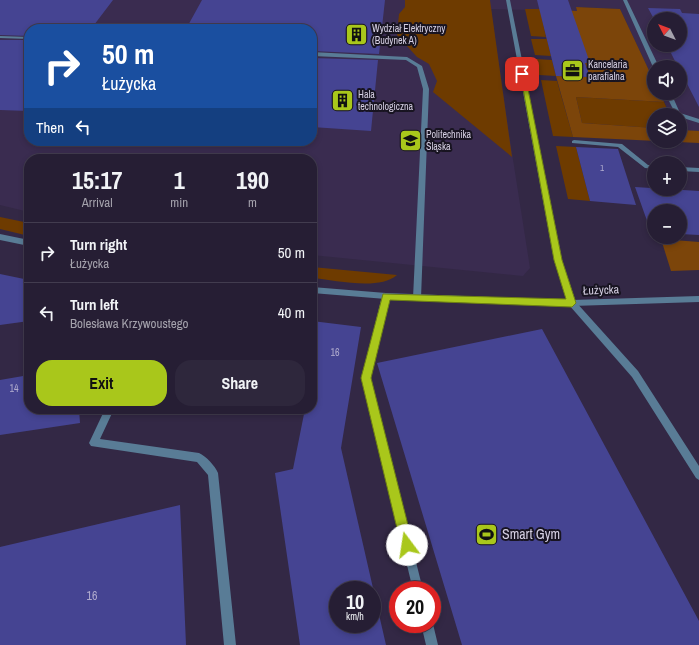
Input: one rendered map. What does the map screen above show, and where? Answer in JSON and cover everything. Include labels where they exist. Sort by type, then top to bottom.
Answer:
[{"type":"street","points":[[508,0],[558,260],[572,303],[635,374],[699,475]]},
{"type":"street","points":[[625,0],[653,60]]},
{"type":"street","points":[[0,37],[24,38]]},
{"type":"street","points":[[317,54],[407,59],[419,66],[426,90],[416,298]]},
{"type":"street","points":[[687,117],[699,121]]},
{"type":"street","points":[[574,142],[620,145],[647,167]]},
{"type":"street","points":[[687,169],[699,170]]},
{"type":"street","points":[[0,237],[24,242]]},
{"type":"street","name":"Łużycka","points":[[317,290],[416,298],[572,303],[699,299]]},
{"type":"street","points":[[386,296],[366,378],[416,581]]},
{"type":"street","points":[[108,414],[94,443],[199,458],[214,473],[230,645]]},
{"type":"street","points":[[429,633],[432,645]]},
{"type":"shaded area","name":"Politechnika Śląska","points":[[0,0],[699,0],[699,138],[687,137],[687,108],[667,108],[663,100],[687,100],[687,60],[647,60],[647,66],[620,9],[576,7],[577,11],[491,9],[530,268],[523,276],[317,255],[317,154],[24,154],[24,211],[0,205]]},
{"type":"shaded area","points":[[405,0],[490,0],[512,157],[433,92],[437,81],[429,64],[417,57],[397,35],[399,14],[405,7]]},
{"type":"shaded area","points":[[576,7],[620,9],[647,66],[647,100],[663,100],[664,102],[576,97],[582,123],[647,128],[647,141],[573,137],[556,76],[590,77],[585,63],[590,63],[547,40],[540,9],[577,11]]},
{"type":"shaded area","points":[[525,9],[540,9],[546,37],[531,36]]},
{"type":"shaded area","points":[[531,39],[547,39],[551,56],[535,55]]},
{"type":"shaded area","points":[[536,59],[552,60],[556,76],[539,75]]},
{"type":"shaded area","points":[[541,80],[557,81],[573,137],[553,136]]},
{"type":"shaded area","points":[[576,97],[664,102],[667,108],[647,108],[647,128],[582,123]]},
{"type":"shaded area","points":[[687,130],[699,131],[699,143],[687,142]]},
{"type":"shaded area","points":[[556,146],[576,147],[590,201],[568,199]]},
{"type":"shaded area","points":[[0,217],[24,222],[24,235],[0,229]]},
{"type":"shaded area","points":[[687,241],[699,242],[699,270],[671,271],[663,244],[687,244]]},
{"type":"shaded area","points":[[317,267],[397,275],[389,280],[368,284],[317,279]]},
{"type":"building","points":[[0,0],[113,0],[95,24],[24,24],[24,36],[0,35]]},
{"type":"building","points":[[202,0],[385,0],[379,54],[317,51],[317,24],[189,24]]},
{"type":"building","points":[[537,0],[568,0],[590,63],[585,63],[590,77],[556,76]]},
{"type":"building","points":[[648,8],[680,9],[682,12],[650,12]]},
{"type":"building","points":[[687,13],[699,14],[699,107],[687,84],[687,60],[674,60],[670,52],[687,52]]},
{"type":"building","points":[[0,40],[24,40],[24,111],[0,110]]},
{"type":"building","name":"Hala technologiczna","points":[[317,58],[378,60],[371,131],[317,127]]},
{"type":"building","points":[[576,147],[618,149],[636,205],[590,201]]},
{"type":"building","points":[[635,187],[647,188],[647,196],[687,196],[687,190],[699,191],[699,235],[687,234],[687,204],[647,204],[647,221]]},
{"type":"building","points":[[0,274],[24,279],[24,322],[0,325]]},
{"type":"building","points":[[317,322],[361,327],[341,448],[371,581],[329,581],[329,633],[381,633],[381,623],[386,645],[300,645],[275,473],[293,469],[304,414],[317,414]]},
{"type":"building","points":[[542,329],[699,621],[699,645],[462,645],[377,363]]},
{"type":"building","points":[[24,376],[24,414],[79,414],[80,423],[0,435],[0,380]]},
{"type":"building","points":[[180,505],[186,645],[0,645],[0,547]]},
{"type":"place","name":"Wydział Elektryczny (Budynek A)","points":[[356,34]]},
{"type":"place","name":"Kancelaria parafialna","points":[[572,70]]},
{"type":"place","name":"Hala technologiczna","points":[[343,100]]},
{"type":"place","name":"Politechnika Śląska","points":[[411,140]]},
{"type":"place","name":"Smart Gym","points":[[487,534]]},
{"type":"route","points":[[407,545],[366,378],[386,296],[572,303],[558,260],[522,74]]}]
